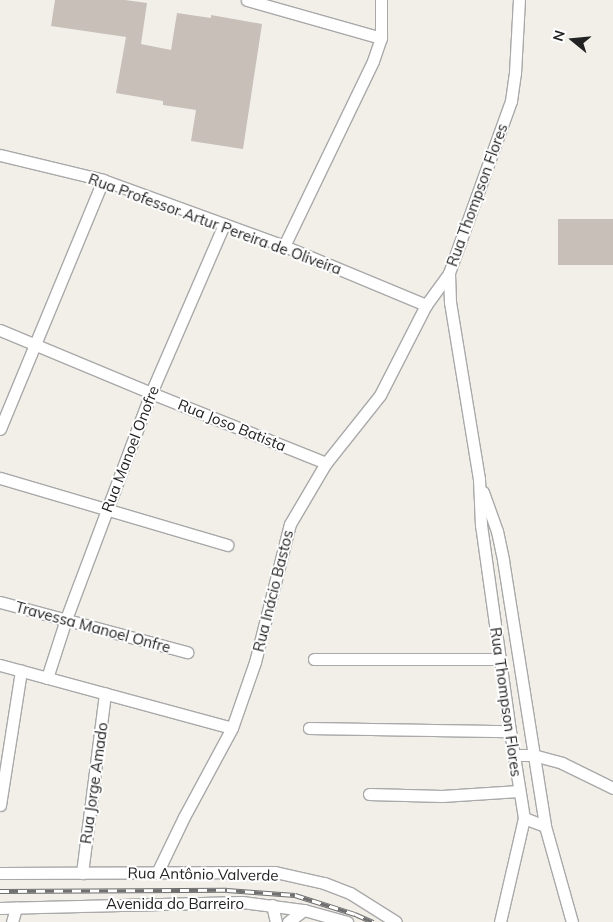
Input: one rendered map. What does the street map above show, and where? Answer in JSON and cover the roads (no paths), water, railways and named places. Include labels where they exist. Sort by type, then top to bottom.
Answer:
[{"type":"street","points":[[247,0],[381,38]]},
{"type":"street","points":[[284,246],[373,61],[381,38],[381,0]]},
{"type":"street","name":"Rua Thompson Flores","points":[[500,922],[524,818],[513,755],[481,525],[479,479],[450,302],[449,273],[510,101],[516,73],[519,0]]},
{"type":"street","name":"Rua Professor Artur Pereira de Oliveira","points":[[0,155],[104,180],[284,246],[426,305]]},
{"type":"street","points":[[0,429],[104,180]]},
{"type":"street","name":"Rua Manoel Onofre","points":[[47,678],[66,619],[151,394],[224,224]]},
{"type":"street","name":"Rua Inácio Bastos","points":[[157,873],[184,817],[232,728],[255,662],[290,524],[326,463],[380,395],[426,305],[449,273]]},
{"type":"street","name":"Rua Joso Batista","points":[[0,330],[151,394],[326,463]]},
{"type":"street","points":[[0,478],[227,545]]},
{"type":"street","name":"Rua Thompson Flores","points":[[479,479],[497,531],[545,826],[572,922]]},
{"type":"street","name":"Travessa Manoel Onfre","points":[[0,602],[187,652]]},
{"type":"street","points":[[314,659],[499,655],[517,648]]},
{"type":"street","points":[[0,665],[232,728]]},
{"type":"street","points":[[0,805],[21,671]]},
{"type":"street","name":"Rua Jorge Amado","points":[[82,873],[105,692]]},
{"type":"street","points":[[309,728],[510,731]]},
{"type":"street","points":[[513,755],[533,755],[572,766],[613,788]]},
{"type":"street","points":[[369,794],[442,796],[519,791]]},
{"type":"street","points":[[524,818],[545,826]]},
{"type":"street","name":"Rua Antônio Valverde","points":[[0,873],[275,872],[324,883],[350,893],[396,922]]},
{"type":"street","name":"Avenida do Barreiro","points":[[0,908],[211,902],[272,905],[304,910],[347,922]]},
{"type":"street","points":[[272,905],[276,922]]},
{"type":"street","points":[[12,922],[16,908]]},
{"type":"street","points":[[288,922],[304,910]]},
{"type":"railway","points":[[0,891],[227,890],[295,895],[355,914],[373,922]]}]
